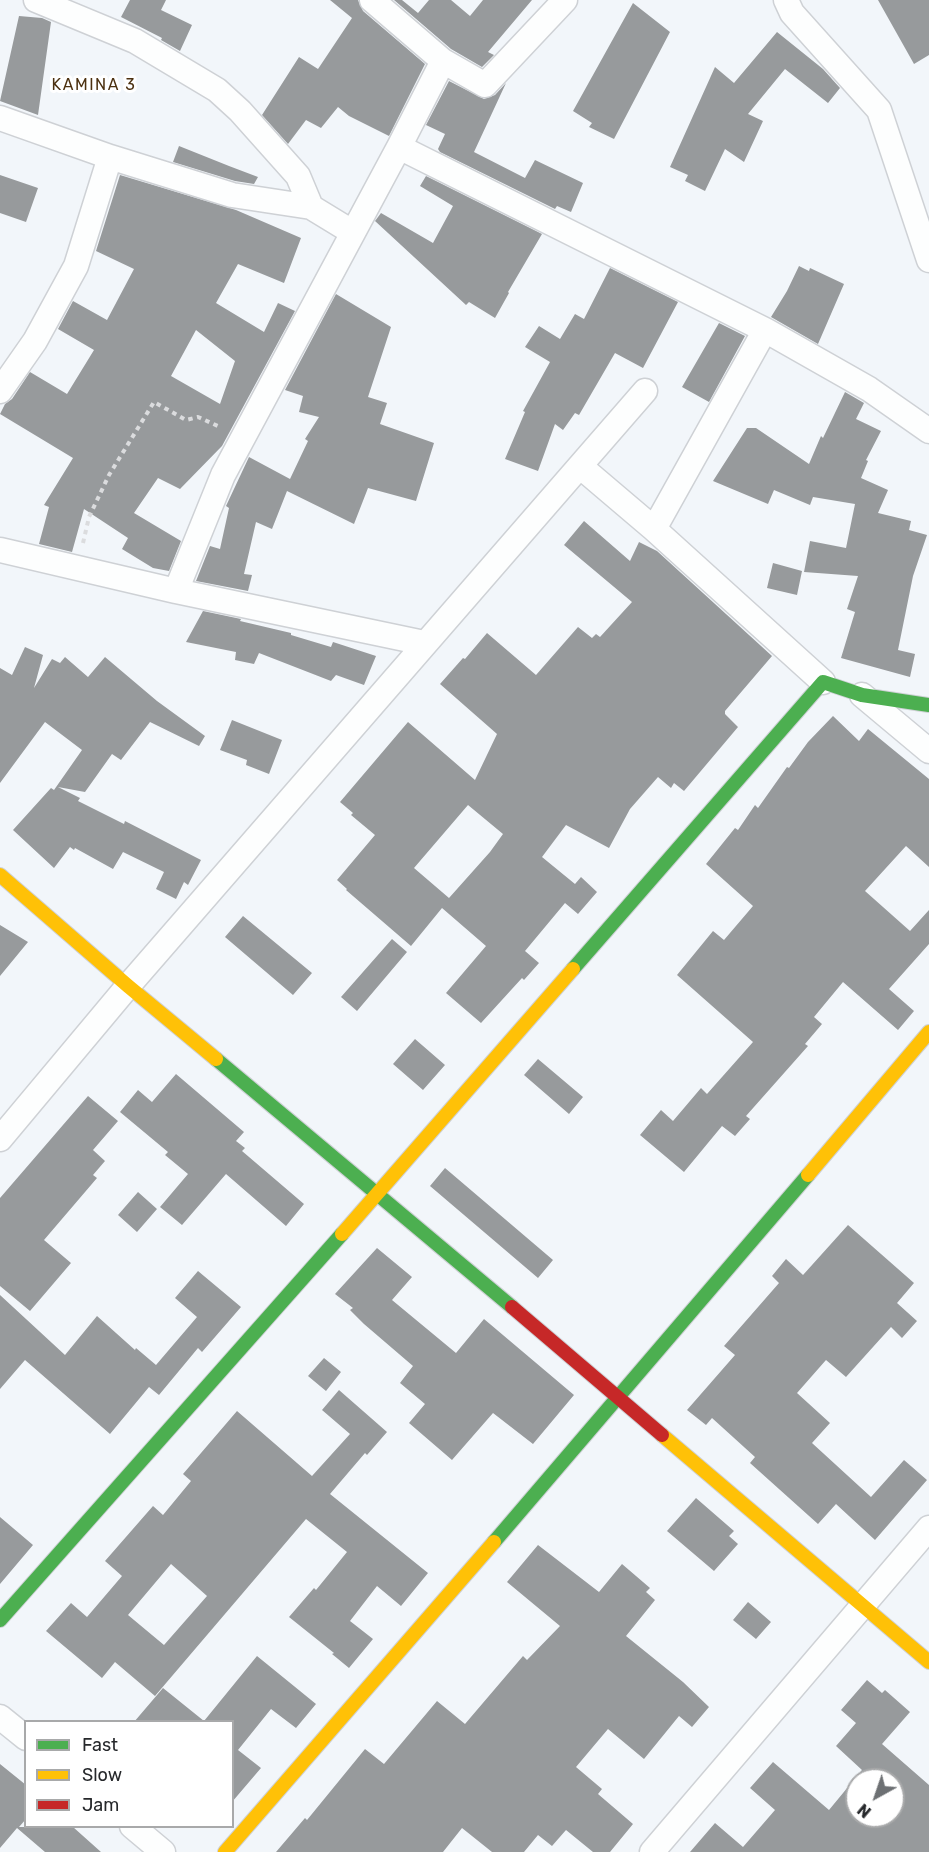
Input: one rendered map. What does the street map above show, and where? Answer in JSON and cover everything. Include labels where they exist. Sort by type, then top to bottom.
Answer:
[{"type":"street","points":[[36,0],[135,41],[217,90],[240,111],[298,176],[311,207]]},
{"type":"street","points":[[372,0],[443,61],[485,85],[565,0]]},
{"type":"street","points":[[786,0],[792,14],[879,110],[929,260]]},
{"type":"street","points":[[176,591],[224,475],[243,437],[443,61]]},
{"type":"street","points":[[0,118],[110,157],[232,195],[311,207],[352,232]]},
{"type":"street","points":[[399,147],[765,330],[869,389],[929,431]]},
{"type":"street","points":[[0,392],[35,341],[76,266],[110,157]]},
{"type":"street","points":[[654,529],[765,330]]},
{"type":"street","points":[[0,1139],[128,986],[645,391]]},
{"type":"street","points":[[581,467],[654,529],[823,682],[862,695],[929,705]]},
{"type":"street","points":[[0,550],[176,591],[424,643]]},
{"type":"street","points":[[0,1620],[378,1193],[823,682]]},
{"type":"street","points":[[862,695],[929,751]]},
{"type":"street","points":[[0,875],[128,986],[378,1193],[929,1662]]},
{"type":"street","points":[[225,1852],[618,1399],[929,1032]]},
{"type":"street","points":[[652,1852],[929,1528]]},
{"type":"street","points":[[0,1717],[24,1736]]},
{"type":"street","points":[[133,1828],[163,1852]]},
{"type":"path","points":[[77,568],[89,517],[110,476],[154,402],[186,420],[198,417],[243,437]]},
{"type":"building","points":[[130,0],[166,0],[161,10],[192,25],[180,51],[161,40],[162,38],[121,17]]},
{"type":"building","points":[[330,0],[358,0],[363,11],[425,64],[389,136],[349,116],[338,107],[321,128],[306,120],[288,144],[262,115],[299,57],[318,69],[352,18]]},
{"type":"building","points":[[394,0],[402,0],[418,13],[429,0],[451,0],[470,16],[483,0],[532,0],[488,52],[494,55],[482,67],[451,49]]},
{"type":"building","points":[[878,0],[929,0],[929,55],[914,64]]},
{"type":"building","points":[[633,3],[670,32],[614,139],[589,127],[592,123],[573,111]]},
{"type":"building","points":[[19,16],[42,18],[51,22],[38,115],[0,101]]},
{"type":"building","points":[[777,32],[823,69],[840,88],[828,103],[785,69],[748,114],[763,121],[744,162],[725,149],[705,191],[685,181],[688,175],[670,167],[715,67],[734,83]]},
{"type":"building","points":[[449,81],[484,99],[495,95],[506,83],[474,152],[525,178],[535,160],[583,183],[571,212],[557,206],[555,209],[440,152],[438,149],[445,134],[426,125]]},
{"type":"building","points":[[179,146],[258,177],[254,184],[235,181],[173,162]]},
{"type":"building","points":[[0,175],[38,188],[26,222],[0,213]]},
{"type":"building","points":[[120,175],[236,210],[301,238],[284,283],[238,264],[216,303],[264,332],[278,303],[295,311],[222,446],[180,489],[158,478],[134,513],[181,541],[169,571],[153,568],[122,549],[128,538],[84,509],[72,552],[39,544],[49,507],[44,505],[73,458],[0,414],[30,372],[67,394],[94,350],[58,329],[73,301],[107,320],[134,269],[96,251]],"holes":[[[196,330],[235,361],[220,404],[171,376]]]},
{"type":"building","points":[[426,176],[542,234],[495,318],[469,302],[466,305],[375,221],[381,213],[433,243],[453,206],[420,186]]},
{"type":"building","points":[[799,266],[809,271],[810,268],[844,284],[818,344],[771,317]]},
{"type":"building","points":[[610,268],[678,302],[643,368],[615,353],[579,415],[575,413],[563,430],[555,424],[538,471],[505,459],[525,412],[523,411],[550,362],[525,347],[539,326],[560,339],[575,314],[584,319]]},
{"type":"building","points":[[336,294],[391,327],[368,397],[387,403],[380,424],[434,443],[416,501],[368,488],[354,524],[287,491],[272,529],[256,522],[244,574],[252,575],[248,591],[196,581],[210,546],[220,549],[229,508],[226,506],[249,457],[290,479],[308,441],[305,439],[319,417],[299,412],[303,396],[285,390]]},
{"type":"building","points":[[719,323],[745,336],[709,402],[682,387]]},
{"type":"building","points":[[845,392],[864,403],[856,419],[881,431],[866,460],[868,461],[861,478],[888,490],[878,513],[911,521],[909,530],[927,535],[913,576],[898,650],[915,654],[910,677],[841,658],[855,612],[847,609],[858,576],[804,572],[810,541],[846,548],[855,504],[813,497],[810,505],[774,490],[768,504],[713,481],[747,428],[756,428],[809,464]]},
{"type":"building","points":[[584,521],[630,561],[639,542],[657,551],[772,656],[725,711],[725,714],[738,727],[684,791],[674,783],[671,788],[658,777],[630,809],[609,848],[566,825],[542,857],[575,884],[581,877],[597,892],[578,914],[565,903],[525,951],[539,963],[481,1023],[446,993],[486,946],[442,908],[411,946],[346,890],[337,880],[375,835],[351,815],[353,813],[340,802],[408,722],[475,780],[497,734],[440,684],[487,633],[536,675],[578,627],[592,638],[596,634],[600,637],[632,602],[564,545]],"holes":[[[468,805],[503,834],[449,898],[414,868]]]},
{"type":"building","points":[[773,563],[802,571],[797,595],[767,588]]},
{"type":"building","points":[[203,611],[291,633],[291,635],[331,647],[333,642],[376,656],[364,685],[336,675],[331,681],[259,653],[254,664],[235,660],[236,652],[186,642]]},
{"type":"building","points":[[25,647],[43,655],[34,688],[52,659],[60,663],[65,657],[88,677],[105,657],[157,701],[205,736],[199,746],[150,722],[121,760],[112,754],[85,792],[58,787],[80,798],[78,801],[124,824],[125,821],[201,860],[188,885],[184,882],[176,899],[156,889],[164,872],[123,852],[113,869],[70,847],[54,868],[13,830],[51,788],[54,790],[82,750],[45,722],[0,783],[0,668],[12,675]]},
{"type":"building","points":[[833,716],[859,741],[868,729],[929,779],[929,867],[906,846],[865,891],[910,931],[929,910],[929,944],[889,989],[914,1011],[898,1030],[843,982],[814,1017],[822,1024],[805,1044],[808,1046],[746,1116],[750,1119],[735,1136],[722,1126],[684,1172],[640,1135],[661,1110],[673,1121],[701,1088],[707,1094],[753,1042],[677,975],[713,931],[724,940],[753,906],[706,864],[735,828],[738,830],[755,805],[758,808],[787,767],[789,768],[808,742]]},
{"type":"building","points":[[232,720],[282,740],[269,774],[246,765],[247,760],[220,750]]},
{"type":"building","points":[[243,916],[312,973],[293,995],[225,937]]},
{"type":"building","points":[[0,925],[28,942],[0,976]]},
{"type":"building","points":[[392,939],[407,952],[357,1011],[341,997]]},
{"type":"building","points":[[415,1039],[445,1065],[423,1090],[393,1064]]},
{"type":"building","points":[[538,1059],[583,1097],[569,1114],[524,1075]]},
{"type":"building","points":[[176,1074],[244,1132],[236,1141],[245,1148],[242,1151],[304,1204],[286,1226],[226,1174],[182,1225],[160,1207],[188,1174],[165,1155],[168,1152],[120,1112],[138,1090],[152,1102]]},
{"type":"building","points":[[88,1096],[118,1121],[93,1150],[105,1161],[93,1175],[97,1178],[44,1240],[71,1263],[30,1311],[0,1286],[0,1198]]},
{"type":"building","points":[[445,1168],[553,1260],[538,1278],[430,1186]]},
{"type":"building","points":[[138,1192],[157,1209],[137,1232],[118,1215]]},
{"type":"building","points":[[848,1225],[914,1283],[897,1303],[917,1321],[902,1338],[891,1327],[846,1377],[826,1360],[797,1393],[830,1423],[812,1443],[871,1497],[904,1460],[927,1480],[875,1540],[836,1504],[818,1524],[750,1463],[755,1457],[712,1418],[706,1425],[687,1410],[735,1355],[724,1346],[779,1283],[772,1276],[786,1259],[803,1275]]},
{"type":"building","points":[[377,1248],[412,1277],[392,1300],[456,1353],[484,1319],[574,1395],[533,1444],[493,1413],[452,1460],[409,1423],[425,1404],[400,1383],[413,1366],[364,1324],[350,1310],[353,1308],[335,1294]]},
{"type":"building","points":[[198,1271],[241,1307],[202,1352],[198,1348],[159,1395],[149,1387],[110,1434],[25,1360],[0,1389],[0,1295],[65,1355],[97,1316],[135,1350],[136,1348],[156,1365],[197,1317],[175,1298]]},
{"type":"building","points":[[324,1358],[341,1372],[326,1391],[308,1376]]},
{"type":"building","points":[[339,1390],[387,1432],[367,1455],[365,1453],[330,1494],[428,1573],[401,1606],[377,1586],[350,1621],[373,1639],[349,1668],[289,1617],[314,1588],[316,1590],[347,1552],[306,1519],[155,1696],[115,1662],[102,1678],[46,1631],[71,1603],[87,1617],[122,1576],[105,1561],[153,1506],[163,1515],[191,1481],[183,1474],[237,1411],[312,1476],[350,1434],[322,1410]],"holes":[[[171,1564],[207,1596],[164,1645],[128,1615]]]},
{"type":"building","points":[[696,1498],[734,1531],[729,1536],[738,1544],[714,1571],[667,1531]]},
{"type":"building","points":[[0,1517],[33,1545],[0,1584]]},
{"type":"building","points":[[538,1545],[599,1592],[622,1564],[650,1588],[646,1592],[655,1600],[626,1636],[683,1682],[709,1707],[692,1727],[679,1716],[644,1759],[608,1729],[576,1767],[602,1789],[598,1794],[633,1824],[610,1852],[593,1852],[566,1830],[552,1846],[538,1835],[524,1852],[492,1852],[462,1828],[443,1852],[276,1852],[305,1818],[307,1820],[365,1749],[384,1764],[437,1701],[465,1724],[523,1656],[527,1660],[560,1626],[507,1582]]},
{"type":"building","points":[[748,1602],[771,1622],[756,1639],[733,1620]]},
{"type":"building","points":[[257,1656],[316,1704],[296,1728],[271,1709],[238,1750],[261,1768],[234,1800],[234,1720],[205,1720]]},
{"type":"building","points":[[867,1680],[882,1693],[885,1690],[910,1712],[882,1744],[929,1785],[929,1852],[690,1852],[715,1823],[743,1847],[775,1810],[750,1788],[773,1762],[829,1810],[845,1791],[845,1828],[905,1828],[905,1768],[860,1768],[836,1746],[856,1723],[841,1710]]},
{"type":"building","points":[[163,1688],[203,1720],[136,1720]]},
{"type":"building","points":[[0,1764],[24,1783],[24,1821],[19,1827],[74,1828],[101,1852],[45,1852],[17,1828],[0,1848]]},
{"type":"traffic: fast","points":[[573,969],[823,682],[862,695],[929,705]]},
{"type":"traffic: fast","points":[[216,1059],[512,1307]]},
{"type":"traffic: fast","points":[[494,1542],[808,1175]]},
{"type":"traffic: fast","points":[[0,1620],[342,1234]]},
{"type":"traffic: slow","points":[[0,875],[216,1059]]},
{"type":"traffic: slow","points":[[342,1234],[573,969]]},
{"type":"traffic: slow","points":[[808,1175],[929,1032]]},
{"type":"traffic: slow","points":[[662,1435],[929,1662]]},
{"type":"traffic: slow","points":[[225,1852],[494,1542]]},
{"type":"traffic: jam","points":[[512,1307],[662,1435]]},
{"type":"district","name":"KAMINA 3","points":[[94,85]]}]
